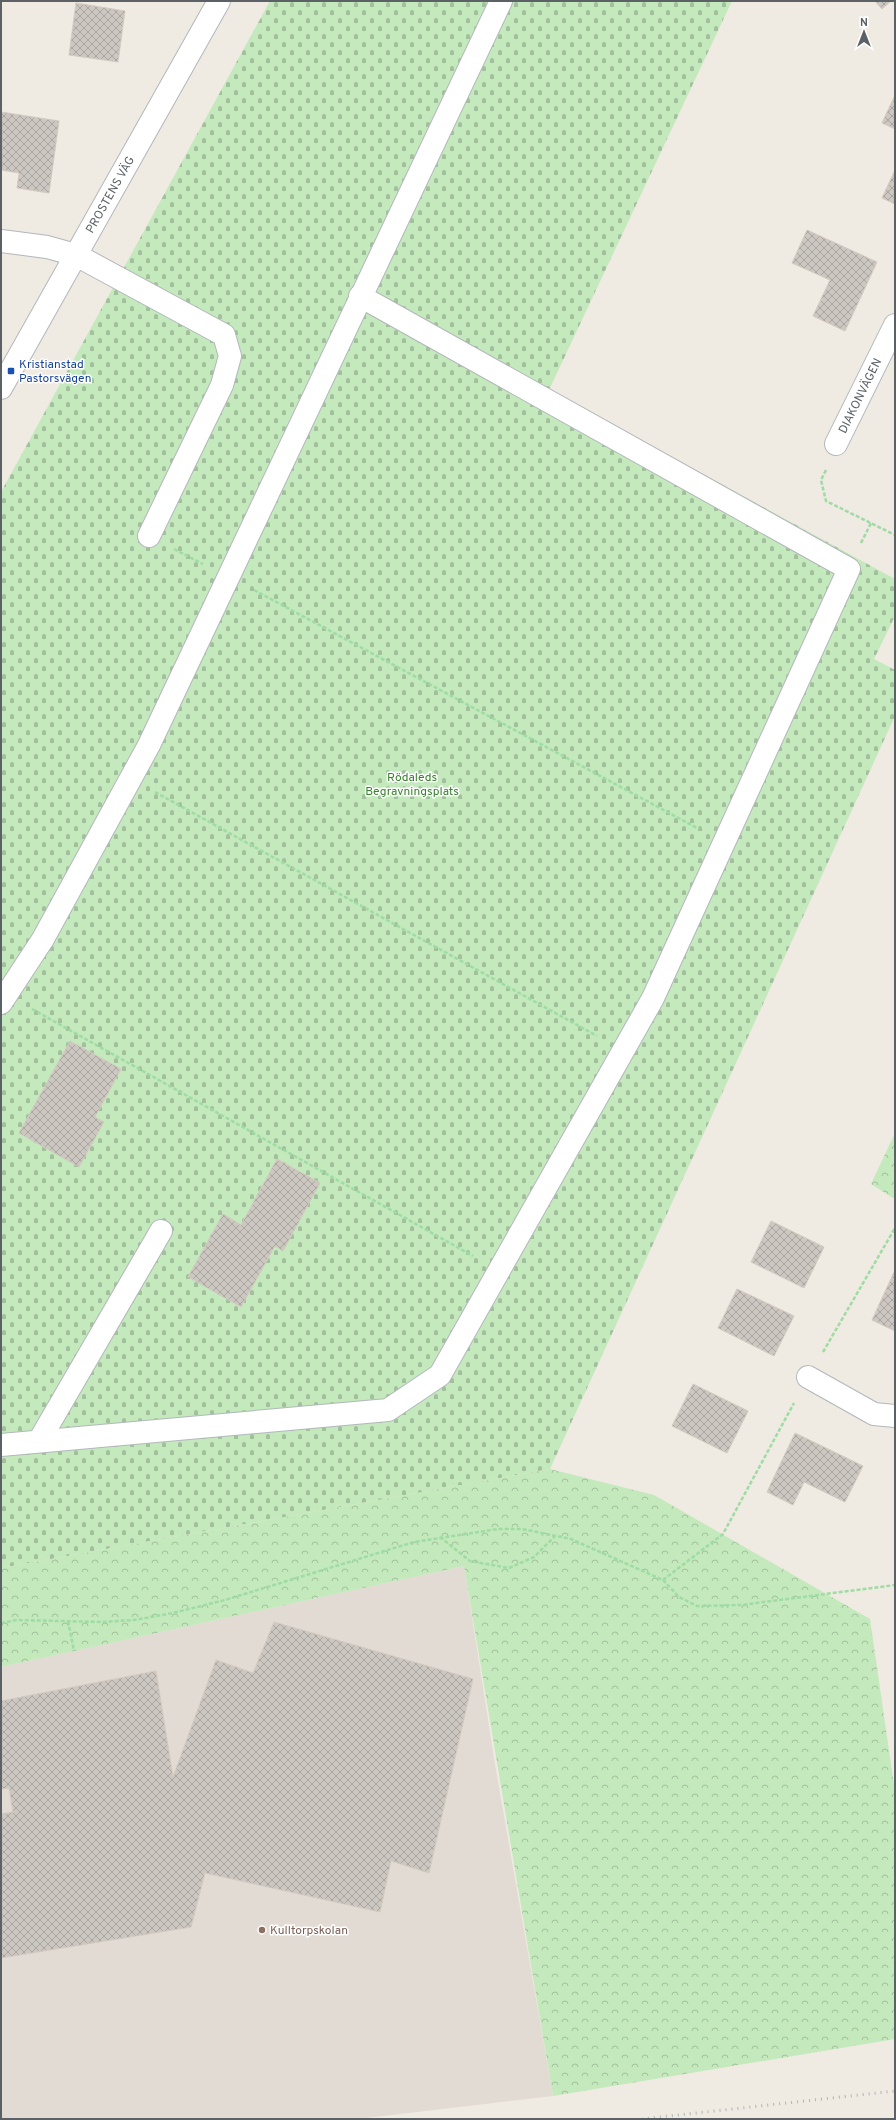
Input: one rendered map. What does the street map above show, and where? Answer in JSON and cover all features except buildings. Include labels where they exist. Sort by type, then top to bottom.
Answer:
[{"type":"street","name":"PROSTENS VÄG","points":[[1,388],[219,1]]},
{"type":"street","points":[[4,999],[43,939],[148,745],[501,1]]},
{"type":"street","points":[[1,241],[47,247],[76,255],[224,335],[230,356],[222,385],[149,536]]},
{"type":"street","points":[[1,1445],[388,1410],[440,1375],[653,998],[849,569],[360,296]]},
{"type":"street","name":"DIAKONVÄGEN","points":[[836,444],[895,325]]},
{"type":"street","points":[[39,1441],[161,1231]]},
{"type":"street","points":[[808,1377],[874,1414],[895,1416]]},
{"type":"path","points":[[836,444],[821,480],[826,501],[895,535]]},
{"type":"path","points":[[149,536],[228,576],[724,842]]},
{"type":"path","points":[[130,778],[623,1051]]},
{"type":"path","points":[[4,999],[499,1270]]},
{"type":"path","points":[[663,1580],[723,1534],[808,1377],[895,1228]]},
{"type":"path","points":[[1,1623],[17,1620],[102,1622],[173,1614],[225,1600],[414,1542],[498,1529],[522,1529],[570,1539],[663,1580],[680,1597],[697,1606],[710,1607],[895,1585]]},
{"type":"path","points":[[440,1537],[470,1561],[509,1568],[534,1557],[556,1536]]},
{"type":"path","points":[[68,1621],[74,1651]]},
{"type":"shaded area","name":"Kulltorpskolan","points":[[464,1566],[495,1764],[553,2096],[358,2119],[1,2119],[1,1667]]},
{"type":"green space","name":"Rödaleds Begravningsplats","points":[[270,1],[732,1],[549,390],[895,579],[895,616],[874,659],[895,670],[895,716],[550,1469],[1,1568],[1,492]]},
{"type":"green space","points":[[895,1133],[895,1197],[893,1198],[871,1184]]},
{"type":"green space","points":[[550,1469],[654,1495],[870,1619],[895,1792],[895,2039],[553,2096],[464,1566],[1,1667],[1,1568]]},
{"type":"railway","points":[[642,2119],[895,2091]]},
{"type":"place","name":"Kristianstad Pastorsvägen","points":[[11,371]]},
{"type":"place","name":"Kulltorpskolan","points":[[262,1930]]}]
